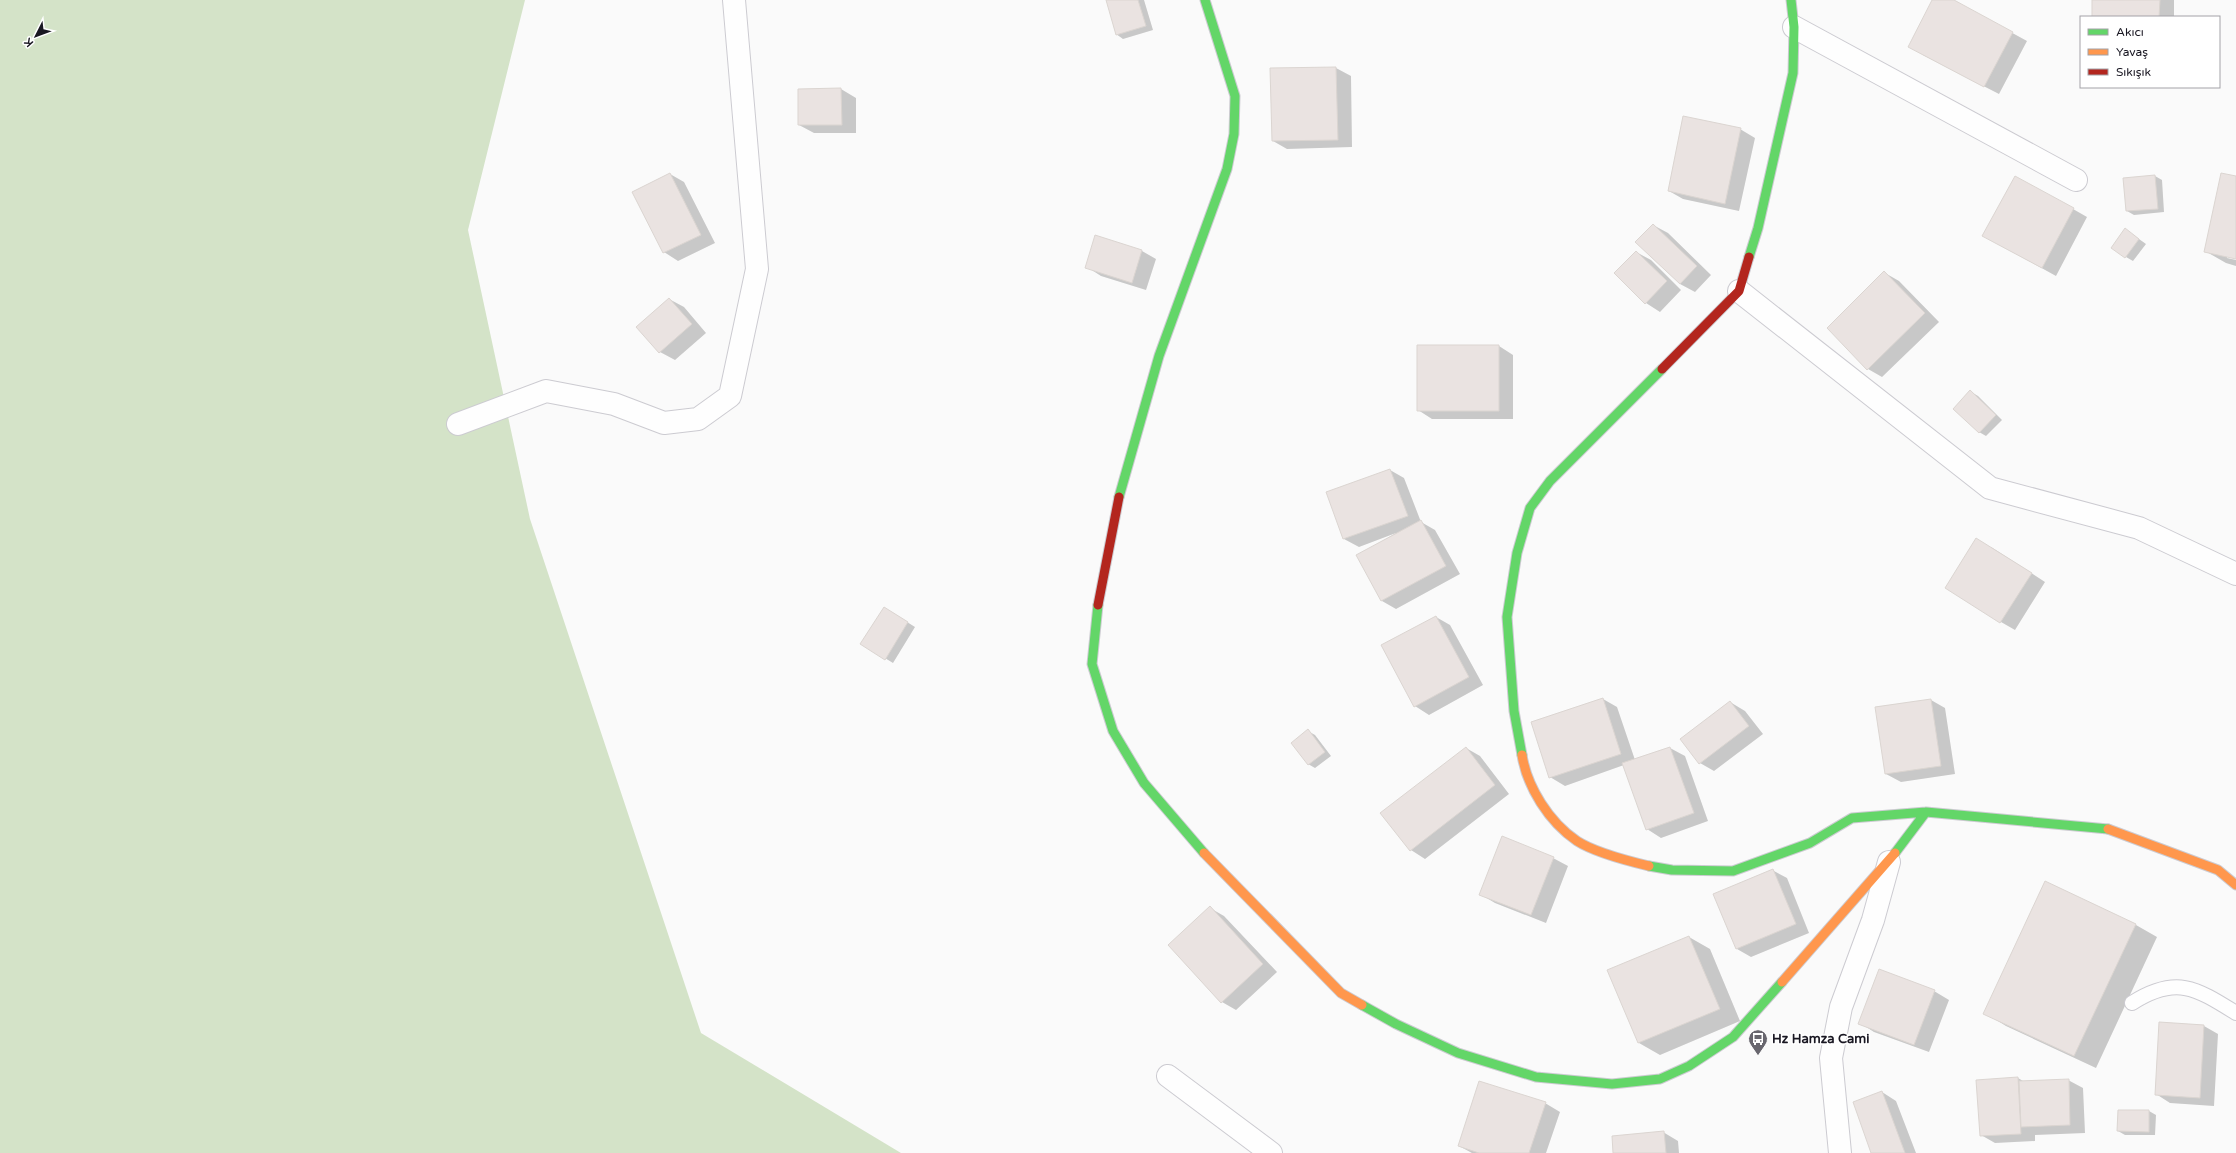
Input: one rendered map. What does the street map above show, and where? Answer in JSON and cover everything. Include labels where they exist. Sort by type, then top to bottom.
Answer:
[{"type":"street","points":[[458,424],[546,391],[614,404],[664,423],[698,419],[730,396],[756,269],[734,0]]},
{"type":"street","points":[[1205,0],[1235,96],[1234,134],[1227,169],[1159,356],[1121,486],[1098,608],[1092,664],[1113,731],[1144,783],[1214,865],[1341,993],[1396,1024],[1458,1052],[1536,1077],[1612,1084],[1660,1079],[1690,1066],[1733,1037],[1888,862],[1926,812]]},
{"type":"street","points":[[1791,0],[1794,27],[1793,73],[1758,228],[1739,291],[1550,481],[1530,508],[1517,554],[1507,617],[1514,711],[1525,774],[1551,818],[1577,841],[1626,861],[1672,870],[1733,870],[1810,843],[1852,818],[1926,812],[2111,829],[2218,870],[2236,885]]},
{"type":"street","points":[[1794,27],[2076,180]]},
{"type":"street","points":[[1739,291],[1990,488],[2139,528],[2236,574]]},
{"type":"street","points":[[1840,1153],[1831,1058],[1840,1007],[1873,920],[1888,862]]},
{"type":"street","points":[[1168,1076],[1271,1153]]},
{"type":"lane","points":[[2132,1003],[2147,994],[2164,988],[2177,987],[2204,993],[2236,1014]]},
{"type":"green space","points":[[0,0],[525,0],[468,230],[530,519],[701,1033],[901,1153],[0,1153]]},
{"type":"building","points":[[1106,0],[1138,0],[1146,26],[1116,35]]},
{"type":"building","points":[[1932,0],[1954,0],[2013,32],[1984,87],[1908,47]]},
{"type":"building","points":[[2092,0],[2160,0],[2159,16],[2092,16]]},
{"type":"building","points":[[1336,67],[1338,140],[1272,141],[1270,68]]},
{"type":"building","points":[[841,88],[842,125],[798,125],[798,89]]},
{"type":"building","points":[[1683,116],[1741,128],[1725,204],[1668,191]]},
{"type":"building","points":[[670,173],[701,235],[663,253],[632,192]]},
{"type":"building","points":[[2221,173],[2236,176],[2236,259],[2204,252]]},
{"type":"building","points":[[2155,175],[2158,209],[2126,211],[2123,178]]},
{"type":"building","points":[[2015,176],[2074,208],[2042,268],[1982,236]]},
{"type":"building","points":[[1653,224],[1697,266],[1680,284],[1635,242]]},
{"type":"building","points":[[2125,228],[2139,239],[2125,258],[2111,248]]},
{"type":"building","points":[[1095,235],[1142,250],[1132,283],[1085,268]]},
{"type":"building","points":[[1636,251],[1667,281],[1645,304],[1614,273]]},
{"type":"building","points":[[1884,271],[1925,313],[1867,370],[1827,328]]},
{"type":"building","points":[[669,298],[692,324],[659,353],[636,327]]},
{"type":"building","points":[[1417,345],[1499,345],[1499,411],[1417,411]]},
{"type":"building","points":[[1970,390],[1996,415],[1979,433],[1953,409]]},
{"type":"building","points":[[1390,469],[1408,516],[1343,539],[1326,492]]},
{"type":"building","points":[[1421,520],[1446,566],[1381,601],[1356,555]]},
{"type":"building","points":[[1976,538],[2032,573],[2000,623],[1945,588]]},
{"type":"building","points":[[884,607],[908,622],[885,660],[860,644]]},
{"type":"building","points":[[1436,616],[1469,677],[1414,707],[1381,645]]},
{"type":"building","points":[[1603,698],[1621,754],[1549,778],[1531,722]]},
{"type":"building","points":[[1931,699],[1941,766],[1885,774],[1875,707]]},
{"type":"building","points":[[1730,701],[1749,726],[1699,764],[1680,739]]},
{"type":"building","points":[[1308,729],[1325,752],[1308,765],[1291,743]]},
{"type":"building","points":[[1466,747],[1495,785],[1410,851],[1380,813]]},
{"type":"building","points":[[1670,747],[1694,813],[1646,830],[1622,763]]},
{"type":"building","points":[[1502,836],[1554,857],[1531,915],[1479,895]]},
{"type":"building","points":[[1773,869],[1796,924],[1736,949],[1713,894]]},
{"type":"building","points":[[2045,881],[2136,924],[2074,1056],[1983,1014]]},
{"type":"building","points":[[1210,906],[1263,964],[1221,1003],[1168,945]]},
{"type":"building","points":[[1689,936],[1720,1009],[1638,1043],[1607,970]]},
{"type":"building","points":[[1879,969],[1935,990],[1914,1045],[1858,1024]]},
{"type":"building","points":[[2159,1022],[2204,1025],[2200,1098],[2155,1095]]},
{"type":"building","points":[[2018,1077],[2021,1134],[1980,1136],[1976,1080]]},
{"type":"building","points":[[2069,1079],[2070,1125],[2021,1127],[2019,1081]]},
{"type":"building","points":[[1479,1081],[1546,1102],[1529,1153],[1479,1153],[1458,1146]]},
{"type":"building","points":[[1882,1091],[1905,1153],[1871,1153],[1853,1102]]},
{"type":"building","points":[[2118,1110],[2149,1110],[2149,1132],[2117,1131]]},
{"type":"building","points":[[1664,1131],[1666,1153],[1613,1153],[1612,1136]]},
{"type":"traffic: fast","points":[[1119,497],[1159,356],[1227,169],[1234,134],[1235,96],[1205,0]]},
{"type":"traffic: fast","points":[[1749,257],[1758,228],[1793,73],[1794,27],[1791,0]]},
{"type":"traffic: fast","points":[[1522,755],[1514,711],[1507,617],[1517,553],[1530,508],[1550,481],[1662,369]]},
{"type":"traffic: fast","points":[[1098,605],[1092,664],[1113,731],[1144,783],[1204,853]]},
{"type":"traffic: fast","points":[[1895,853],[1926,812]]},
{"type":"traffic: fast","points":[[1649,866],[1672,870],[1733,871],[1810,843],[1852,818],[1926,812],[2108,829]]},
{"type":"traffic: fast","points":[[1362,1005],[1396,1024],[1458,1053],[1536,1077],[1612,1084],[1660,1079],[1689,1066],[1733,1037],[1782,982]]},
{"type":"traffic: slow","points":[[1522,755],[1534,791],[1549,814],[1567,833],[1577,841],[1592,849],[1621,859],[1649,866]]},
{"type":"traffic: slow","points":[[2108,829],[2218,870],[2236,885]]},
{"type":"traffic: slow","points":[[1204,853],[1341,993],[1362,1005]]},
{"type":"traffic: slow","points":[[1782,982],[1895,853]]},
{"type":"traffic: jam","points":[[1662,369],[1739,291],[1749,257]]},
{"type":"traffic: jam","points":[[1098,605],[1119,497]]},
{"type":"place","name":"Hz Hamza Cami","points":[[1758,1056]]}]
